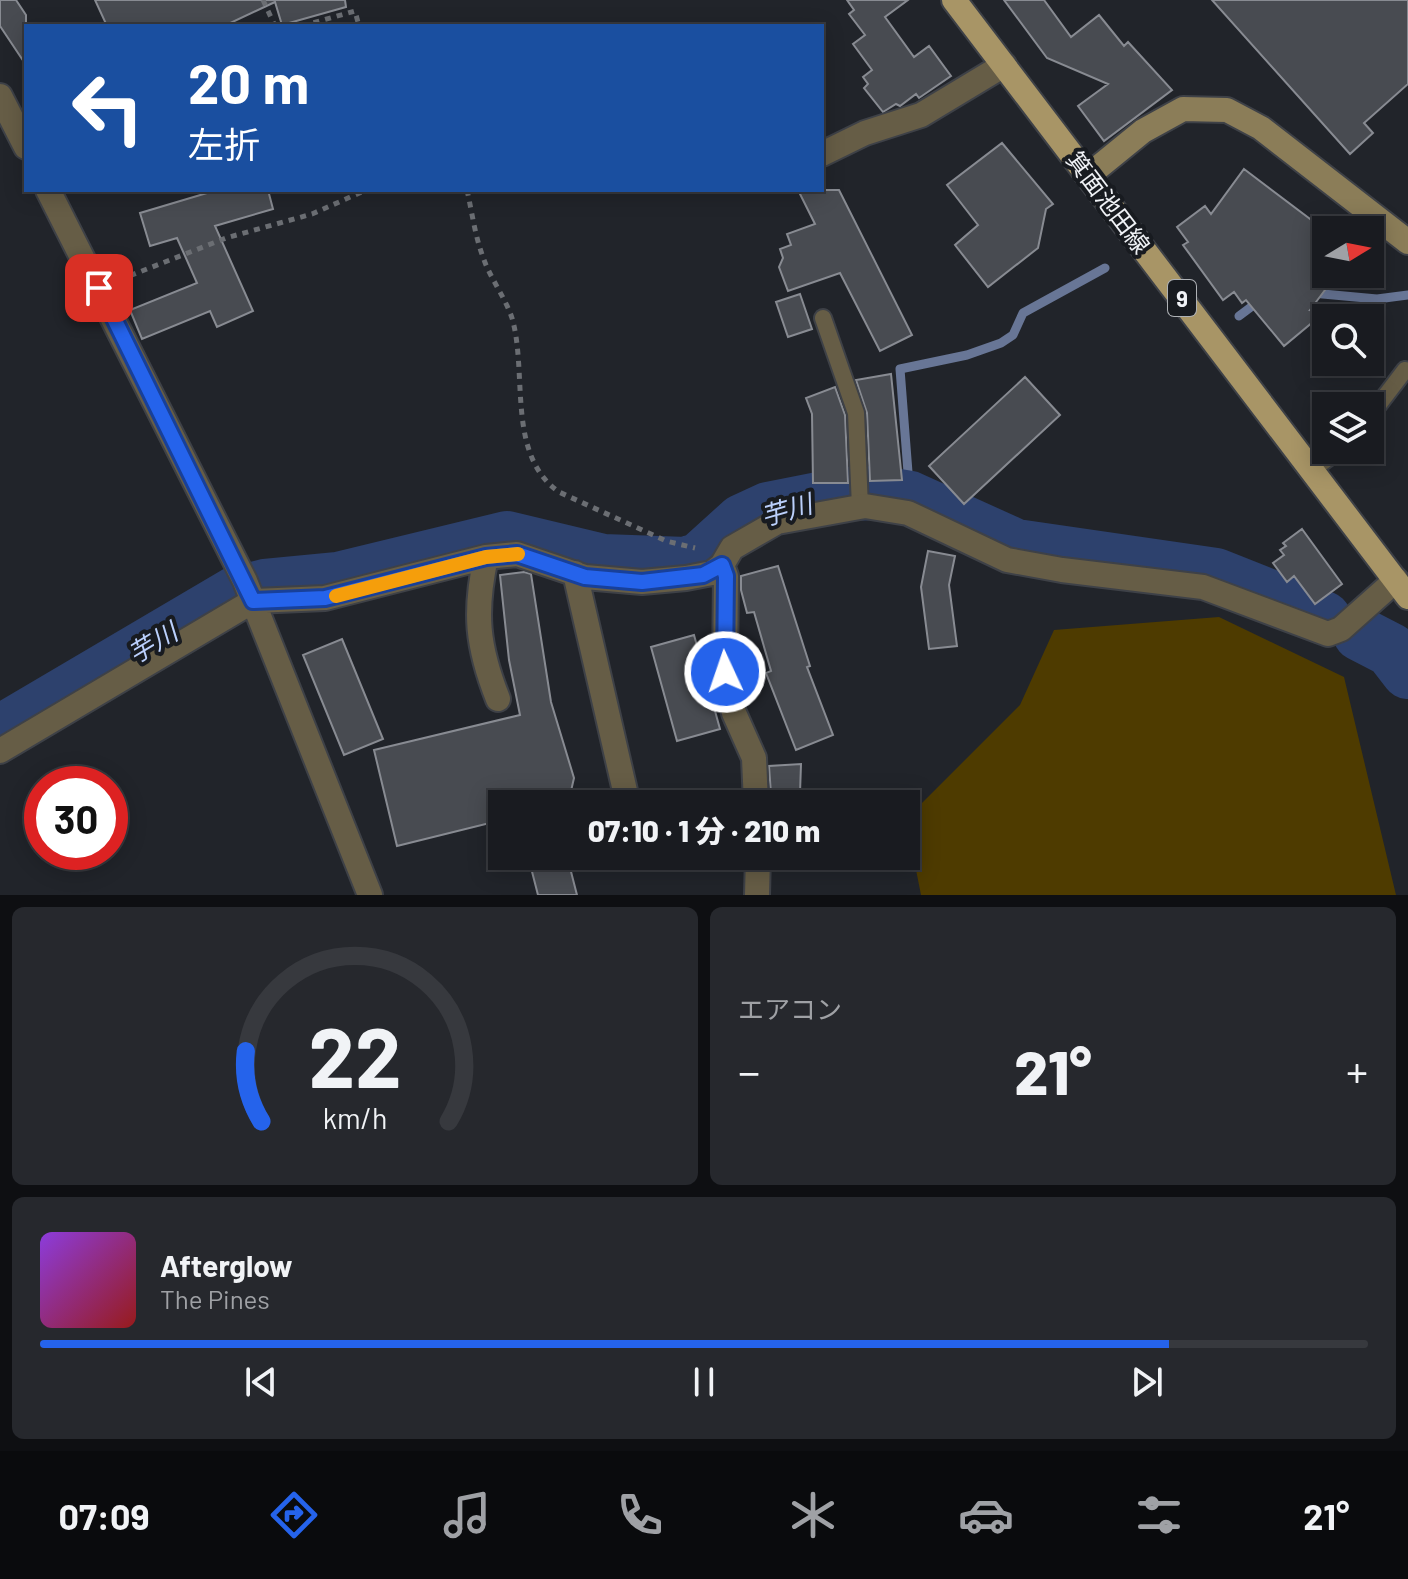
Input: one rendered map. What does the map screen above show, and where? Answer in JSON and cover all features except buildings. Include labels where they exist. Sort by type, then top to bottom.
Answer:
[{"type":"main road","name":"箕面池田線","points":[[954,0],[1402,589]]},
{"type":"street","points":[[824,153],[865,133],[921,115],[1004,65]]},
{"type":"street","points":[[0,96],[24,143]]},
{"type":"street","points":[[1089,175],[1143,131],[1183,109],[1227,110],[1261,128],[1408,242]]},
{"type":"street","points":[[49,192],[249,592],[370,895]]},
{"type":"street","points":[[0,751],[249,592],[325,598],[486,557],[527,555],[575,573],[642,582],[668,581],[712,573],[722,565],[732,548],[764,528],[859,496],[908,513],[1007,560],[1062,570],[1203,587],[1328,634],[1341,629],[1402,589]]},
{"type":"street","points":[[486,557],[477,596],[478,631],[485,665],[498,699]]},
{"type":"street","points":[[722,565],[726,576],[725,672],[734,713],[754,758],[755,790]]},
{"type":"street","points":[[575,573],[625,790]]},
{"type":"street","points":[[757,895],[758,870]]},
{"type":"lane","points":[[823,318],[856,413],[859,496]]},
{"type":"lane","points":[[1384,398],[1405,370]]},
{"type":"lane","points":[[1312,470],[1320,464]]},
{"type":"path","points":[[263,0],[274,24]]},
{"type":"path","points":[[309,24],[355,11],[358,24]]},
{"type":"path","points":[[99,288],[226,238],[312,214],[362,192]]},
{"type":"path","points":[[467,192],[482,256],[511,316],[519,352],[525,434],[535,467],[545,482],[559,492],[666,541],[701,550]]},
{"type":"shaded area","points":[[1219,617],[1344,677],[1396,895],[921,895],[916,870],[920,870],[920,805],[1020,705],[1054,630]]},
{"type":"waterway","points":[[910,498],[900,369],[967,355],[1001,343],[1013,335],[1023,313],[1105,268]]},
{"type":"waterway","points":[[1312,293],[1377,299],[1408,295]]},
{"type":"waterway","points":[[1239,316],[1259,301]]},
{"type":"waterway","name":"芋川","points":[[0,732],[236,593],[265,586],[338,579],[507,538],[603,561],[686,564],[700,559],[742,521],[768,509],[844,494],[880,493],[910,498],[1016,546],[1216,575],[1324,618]]},
{"type":"waterway","name":"芋川","points":[[1360,634],[1391,650],[1408,672]]},
{"type":"slow traffic","points":[[336,596],[486,557],[518,554]]},
{"type":"route","points":[[99,288],[253,601],[325,598],[486,557],[517,554],[585,577],[642,582],[703,575],[712,573],[722,565],[726,576],[723,627],[725,672]]}]
